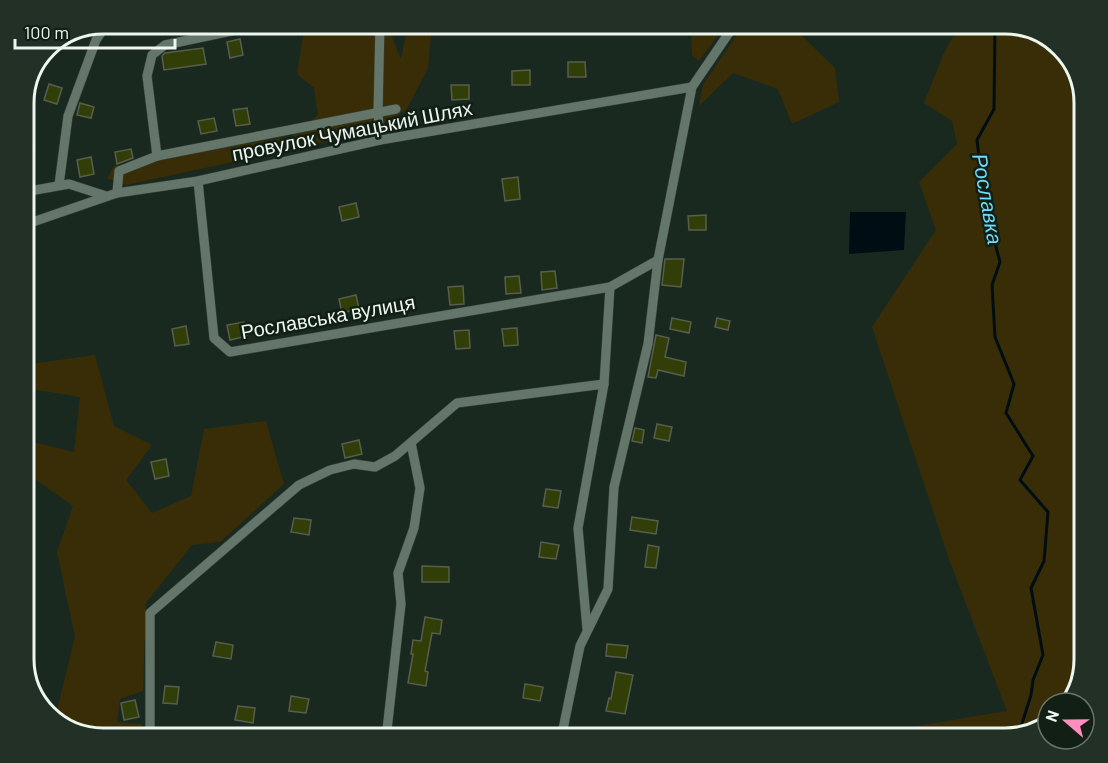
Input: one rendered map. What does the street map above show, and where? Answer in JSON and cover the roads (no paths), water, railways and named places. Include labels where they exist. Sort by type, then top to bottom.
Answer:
[{"type":"street","points":[[59,185],[68,116],[99,35]]},
{"type":"street","points":[[157,156],[147,76],[152,55],[165,45],[213,35]]},
{"type":"street","points":[[380,35],[378,113],[380,140]]},
{"type":"street","points":[[563,728],[580,646],[608,589],[614,488],[648,344],[658,260],[692,87],[727,35]]},
{"type":"street","name":"провулок Чумацький Шлях","points":[[35,221],[117,193],[198,181],[380,140],[692,87]]},
{"type":"street","points":[[117,193],[118,171],[157,156],[396,109]]},
{"type":"street","name":"Рославська вулиця","points":[[198,181],[214,338],[230,352],[610,286],[658,260]]},
{"type":"street","points":[[35,190],[69,184],[106,196]]},
{"type":"street","points":[[587,632],[578,528],[604,384],[610,286]]},
{"type":"street","points":[[150,728],[150,613],[299,485],[330,470],[354,464],[375,467],[395,456],[457,403],[604,384]]},
{"type":"street","points":[[387,728],[401,604],[398,573],[414,528],[420,488],[411,443]]},
{"type":"waterway","name":"Рославка","points":[[995,35],[994,109],[977,140],[985,205],[1000,262],[992,285],[995,337],[1014,384],[1006,413],[1033,456],[1020,480],[1048,512],[1044,561],[1031,588],[1043,655],[1033,680],[1021,726]]}]
